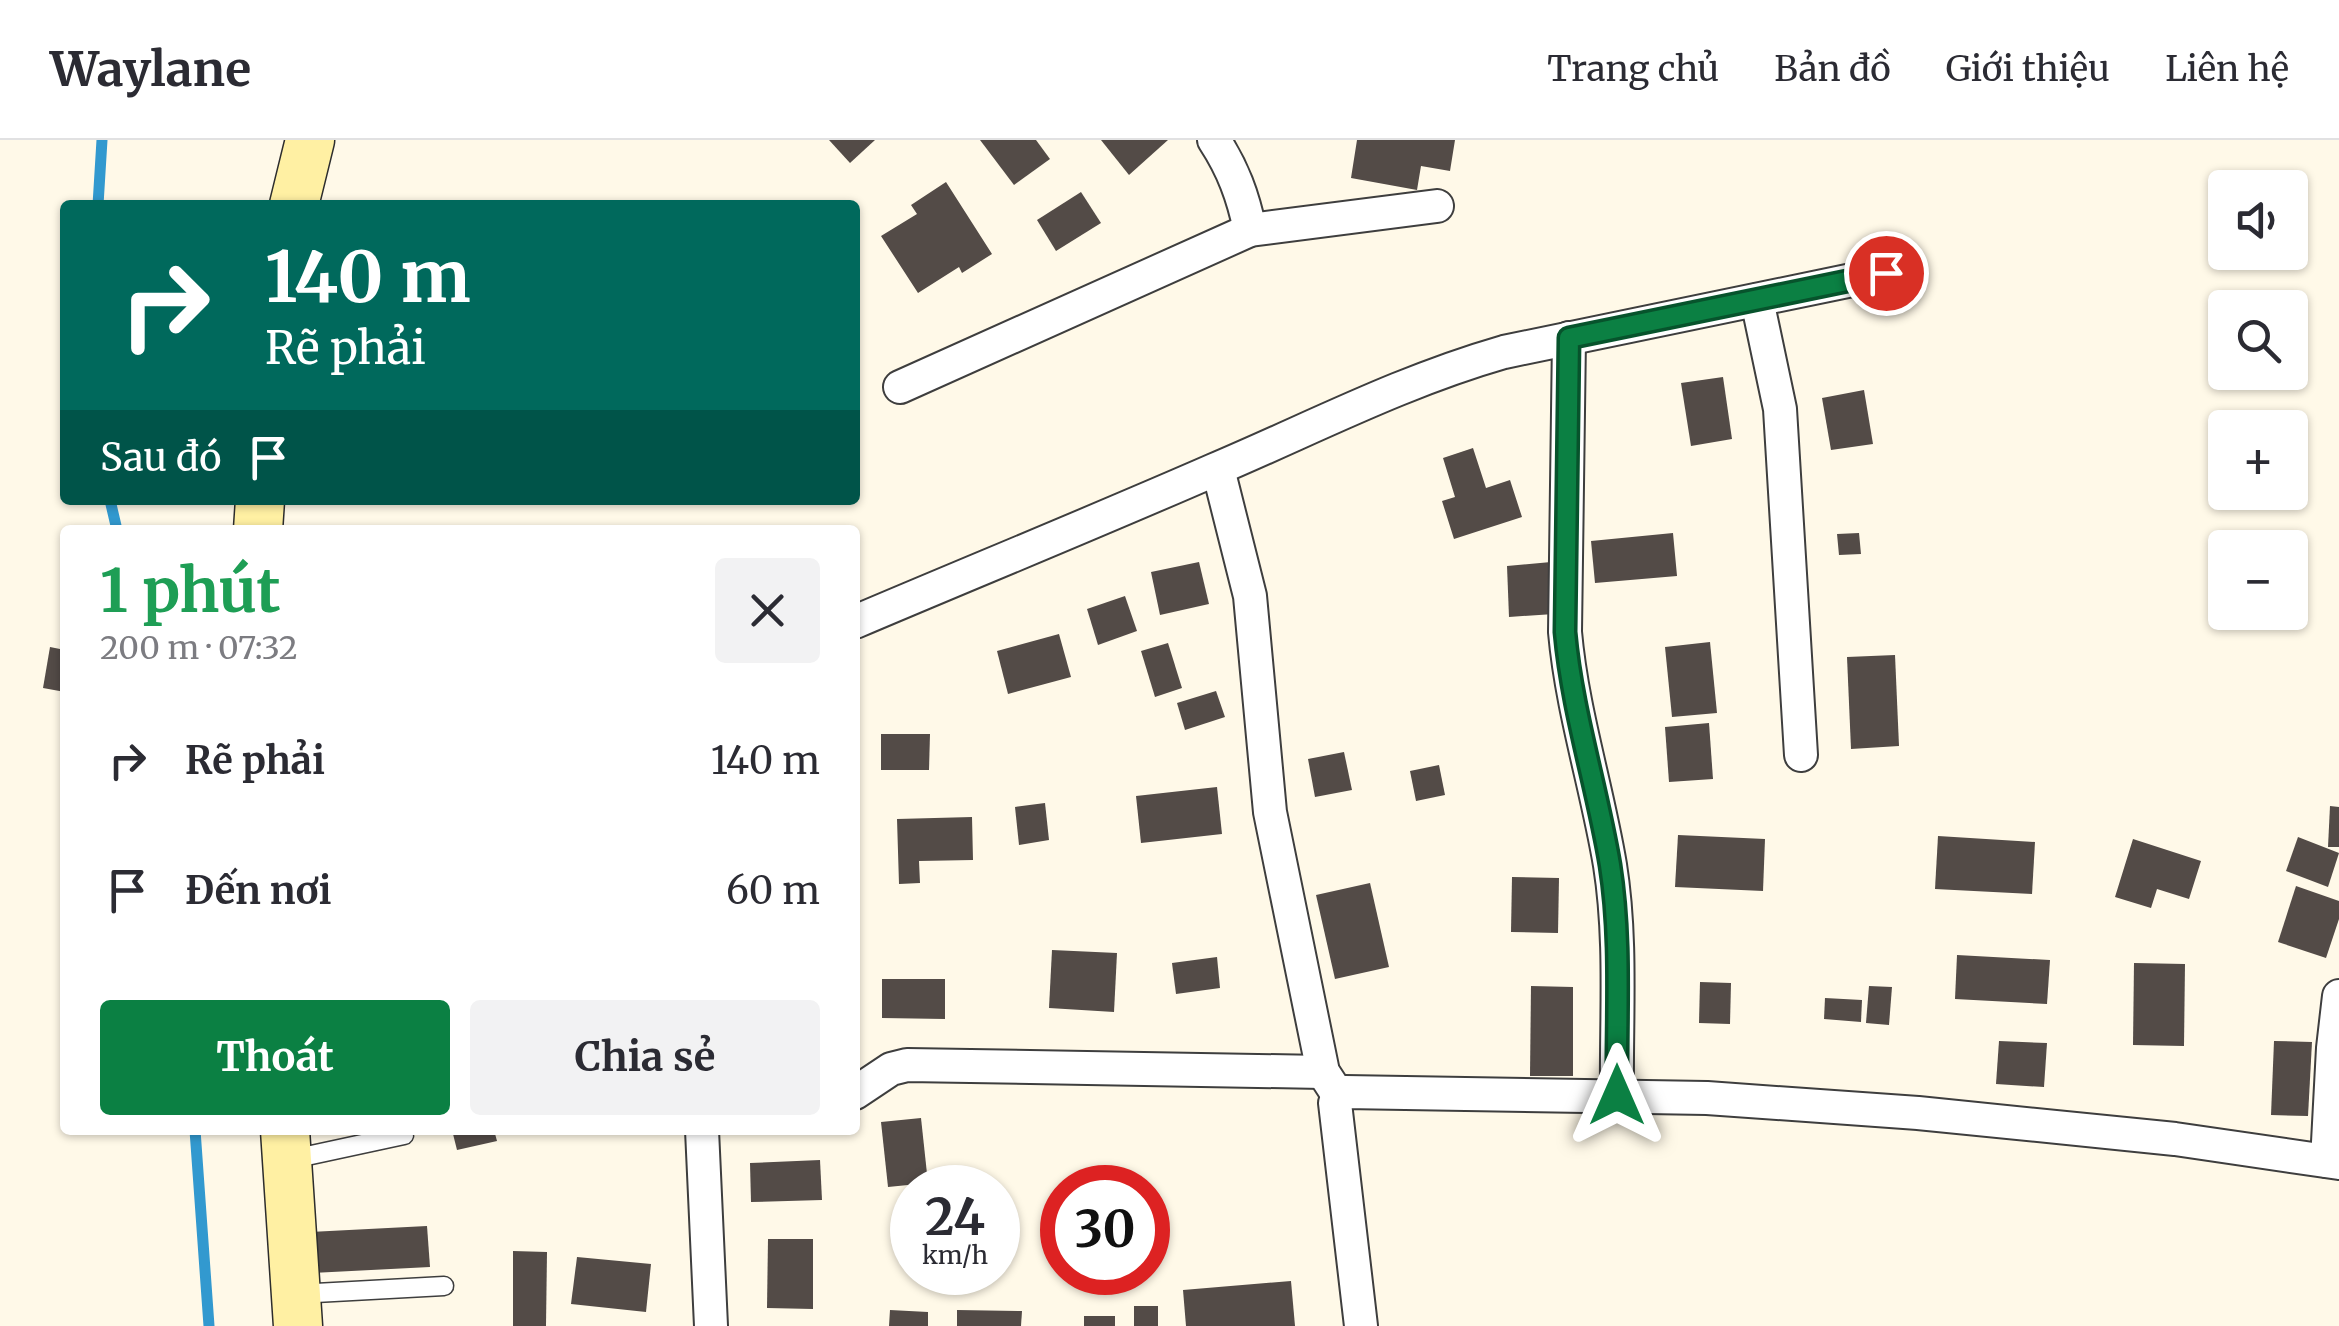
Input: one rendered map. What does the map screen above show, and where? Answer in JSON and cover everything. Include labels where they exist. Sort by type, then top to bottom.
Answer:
[{"type":"main road","points":[[295,200],[310,140]]},
{"type":"main road","points":[[286,1145],[297,1310]]},
{"type":"street","points":[[1214,140],[1243,197],[1250,230]]},
{"type":"street","points":[[900,387],[1250,230],[1437,206]]},
{"type":"street","points":[[860,620],[1218,469],[1396,387],[1504,352],[1886,273]]},
{"type":"street","points":[[1757,300],[1780,409],[1802,754]]},
{"type":"street","points":[[1569,338],[1565,632],[1569,678],[1614,900],[1617,1095]]},
{"type":"street","points":[[1218,469],[1250,596],[1270,812],[1335,1103],[1362,1326]]},
{"type":"street","points":[[860,1090],[891,1068],[907,1065],[1331,1084],[1345,1092],[1617,1095],[1918,1113],[2175,1139],[2333,1162],[2332,1048],[2339,996]]},
{"type":"street","points":[[702,1135],[711,1326]]},
{"type":"lane","points":[[286,1145],[404,1135]]},
{"type":"lane","points":[[297,1310],[444,1286]]},
{"type":"building","points":[[829,140],[875,140],[850,163]]},
{"type":"building","points":[[980,140],[1036,140],[1050,159],[1014,185]]},
{"type":"building","points":[[1101,140],[1168,140],[1129,175]]},
{"type":"building","points":[[1357,140],[1455,140],[1450,171],[1421,166],[1417,190],[1351,178]]},
{"type":"building","points":[[946,182],[992,254],[962,273],[959,267],[918,293],[881,236],[917,214],[911,205]]},
{"type":"building","points":[[1081,192],[1101,223],[1056,251],[1037,220]]},
{"type":"building","points":[[1723,377],[1732,439],[1691,446],[1681,383]]},
{"type":"building","points":[[1864,390],[1873,444],[1831,450],[1822,398]]},
{"type":"building","points":[[1473,448],[1486,488],[1510,480],[1522,517],[1454,539],[1442,501],[1455,497],[1443,458]]},
{"type":"building","points":[[1673,533],[1677,576],[1595,583],[1591,541]]},
{"type":"building","points":[[1859,533],[1861,554],[1839,555],[1837,534]]},
{"type":"building","points":[[1199,562],[1209,604],[1160,615],[1151,572]]},
{"type":"building","points":[[1551,562],[1554,614],[1509,617],[1507,566]]},
{"type":"building","points":[[1125,596],[1137,631],[1098,645],[1087,609]]},
{"type":"building","points":[[1059,634],[1071,677],[1008,694],[997,651]]},
{"type":"building","points":[[1710,642],[1717,713],[1672,717],[1665,647]]},
{"type":"building","points":[[1168,643],[1182,688],[1155,697],[1141,651]]},
{"type":"building","points":[[50,647],[60,649],[60,691],[43,688]]},
{"type":"building","points":[[1895,655],[1899,746],[1851,749],[1847,657]]},
{"type":"building","points":[[1216,691],[1225,717],[1185,730],[1177,703]]},
{"type":"building","points":[[1709,723],[1713,779],[1669,782],[1665,727]]},
{"type":"building","points":[[881,734],[930,734],[929,770],[881,770]]},
{"type":"building","points":[[1344,752],[1352,790],[1315,797],[1308,759]]},
{"type":"building","points":[[1439,765],[1445,795],[1416,801],[1410,771]]},
{"type":"building","points":[[1217,787],[1222,834],[1141,843],[1136,796]]},
{"type":"building","points":[[1045,803],[1049,840],[1019,845],[1015,807]]},
{"type":"building","points":[[2330,806],[2339,807],[2339,847],[2328,847]]},
{"type":"building","points":[[972,817],[973,860],[919,861],[920,883],[899,884],[897,819]]},
{"type":"building","points":[[1678,835],[1765,839],[1763,891],[1675,887]]},
{"type":"building","points":[[1938,836],[2035,842],[2032,894],[1935,889]]},
{"type":"building","points":[[2298,837],[2339,853],[2328,887],[2286,871]]},
{"type":"building","points":[[2133,839],[2201,861],[2189,899],[2157,889],[2151,908],[2115,897]]},
{"type":"building","points":[[1512,877],[1559,878],[1558,933],[1511,932]]},
{"type":"building","points":[[1370,883],[1389,967],[1335,979],[1316,895]]},
{"type":"building","points":[[2296,886],[2339,901],[2339,919],[2326,958],[2278,942]]},
{"type":"building","points":[[1052,950],[1117,953],[1114,1012],[1049,1008]]},
{"type":"building","points":[[1957,955],[2050,960],[2047,1004],[1955,999]]},
{"type":"building","points":[[1217,957],[1220,988],[1176,994],[1172,963]]},
{"type":"building","points":[[2134,963],[2185,964],[2184,1046],[2133,1045]]},
{"type":"building","points":[[882,979],[945,979],[945,1019],[882,1018]]},
{"type":"building","points":[[1700,982],[1731,983],[1730,1024],[1699,1023]]},
{"type":"building","points":[[1531,986],[1573,987],[1573,1076],[1530,1076]]},
{"type":"building","points":[[1869,986],[1892,987],[1889,1025],[1866,1023]]},
{"type":"building","points":[[1825,998],[1862,1000],[1861,1022],[1824,1019]]},
{"type":"building","points":[[1999,1041],[2047,1043],[2044,1087],[1996,1084]]},
{"type":"building","points":[[2274,1041],[2312,1042],[2308,1116],[2271,1115]]},
{"type":"building","points":[[921,1118],[926,1165],[890,1165],[890,1187],[888,1187],[881,1122]]},
{"type":"building","points":[[453,1135],[495,1135],[497,1141],[457,1150]]},
{"type":"building","points":[[820,1160],[822,1200],[751,1202],[750,1163]]},
{"type":"building","points":[[427,1226],[430,1267],[312,1273],[310,1232]]},
{"type":"building","points":[[768,1239],[813,1239],[813,1309],[767,1308]]},
{"type":"building","points":[[513,1251],[547,1252],[546,1326],[513,1326]]},
{"type":"building","points":[[577,1257],[651,1264],[646,1312],[571,1304]]},
{"type":"building","points":[[1291,1281],[1295,1326],[1186,1326],[1183,1290]]},
{"type":"building","points":[[1134,1306],[1158,1306],[1158,1326],[1134,1326]]},
{"type":"building","points":[[890,1310],[928,1312],[928,1326],[889,1326]]},
{"type":"building","points":[[957,1310],[1022,1311],[1021,1326],[957,1326]]},
{"type":"building","points":[[1084,1316],[1115,1316],[1115,1326],[1084,1326]]},
{"type":"waterway","points":[[98,200],[102,140]]},
{"type":"waterway","points":[[111,505],[116,525]]},
{"type":"waterway","points":[[195,1135],[209,1326]]},
{"type":"route","points":[[1617,1095],[1614,900],[1610,865],[1569,678],[1565,632],[1569,338],[1886,273]]}]
